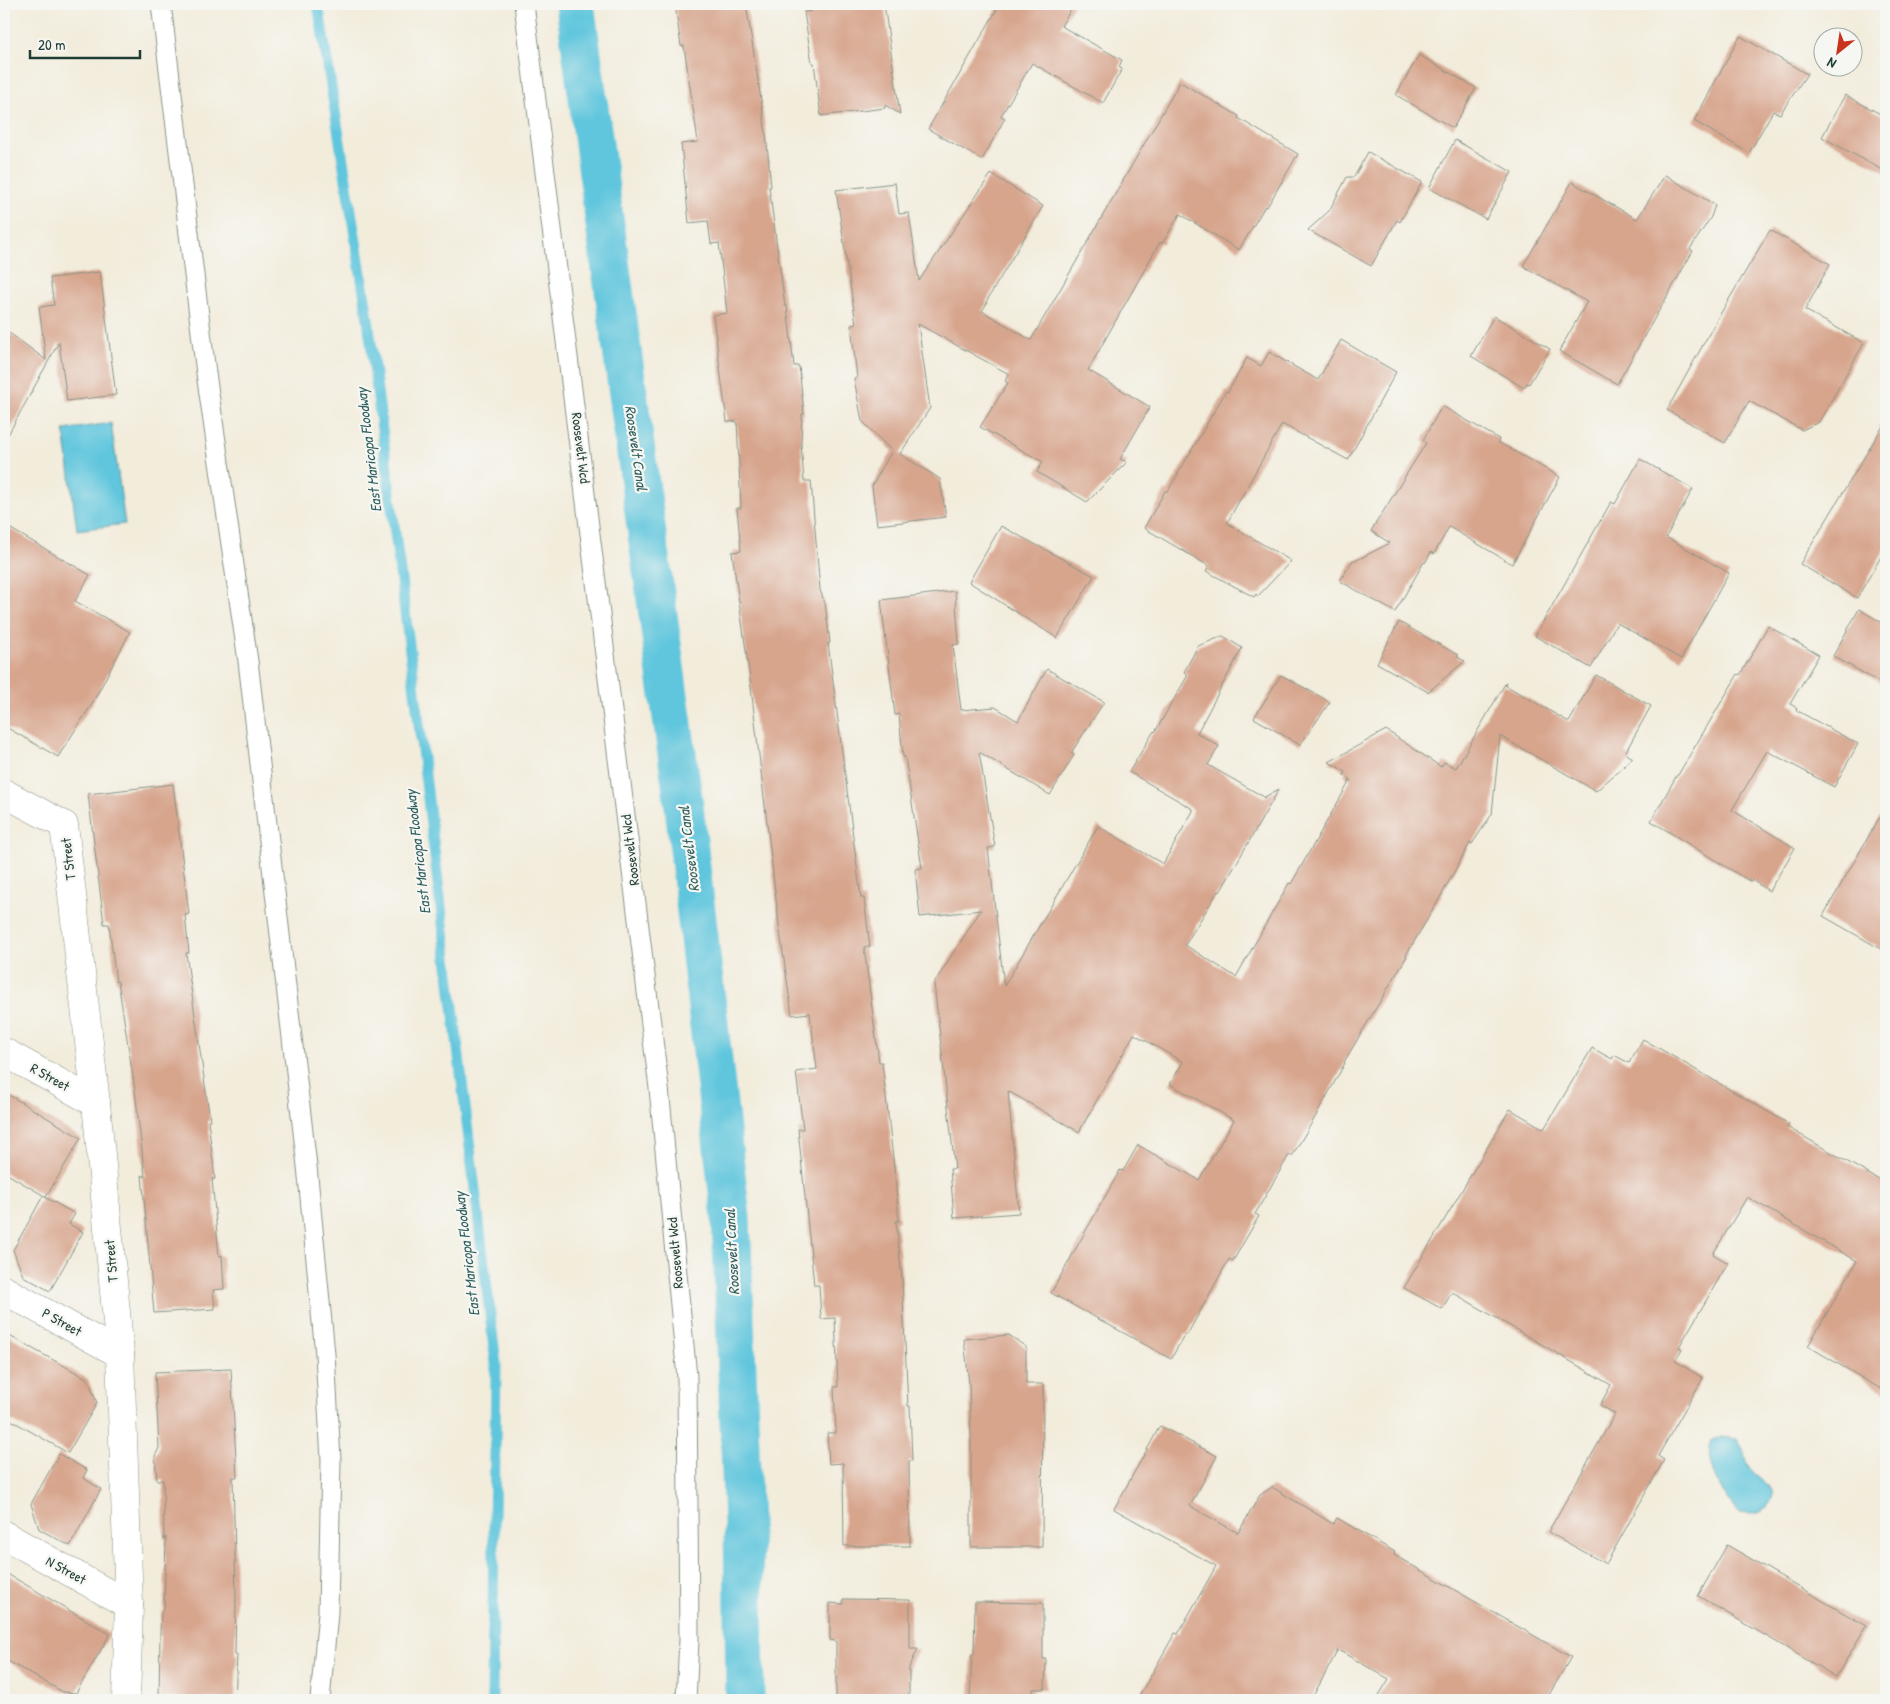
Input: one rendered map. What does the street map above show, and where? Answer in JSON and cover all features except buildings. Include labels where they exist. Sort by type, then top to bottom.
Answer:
[{"type":"street","name":"T Street","points":[[4,793],[64,825],[96,1103],[120,1354],[129,1605],[126,1700]]},
{"type":"street","name":"R Street","points":[[4,1052],[96,1103]]},
{"type":"street","name":"P Street","points":[[4,1290],[120,1354]]},
{"type":"street","name":"N Street","points":[[4,1535],[129,1605]]},
{"type":"lane","points":[[161,4],[206,373],[248,661],[307,1166],[326,1354],[331,1460],[328,1613],[320,1700]]},
{"type":"lane","name":"Roosevelt Wcd","points":[[524,4],[615,720],[663,1126],[686,1377],[689,1640],[686,1700]]},
{"type":"water","points":[[111,423],[125,524],[77,530],[64,430]]},
{"type":"water","points":[[1722,1437],[1737,1439],[1743,1449],[1749,1467],[1771,1489],[1773,1494],[1771,1500],[1761,1512],[1754,1514],[1738,1513],[1721,1488],[1712,1469],[1710,1449],[1712,1440]]},
{"type":"waterway","name":"East Maricopa Floodway","points":[[318,4],[367,311],[496,1364],[492,1700]]},
{"type":"waterway","name":"Roosevelt Canal","points":[[575,4],[684,806],[731,1218],[743,1523],[745,1700]]}]
